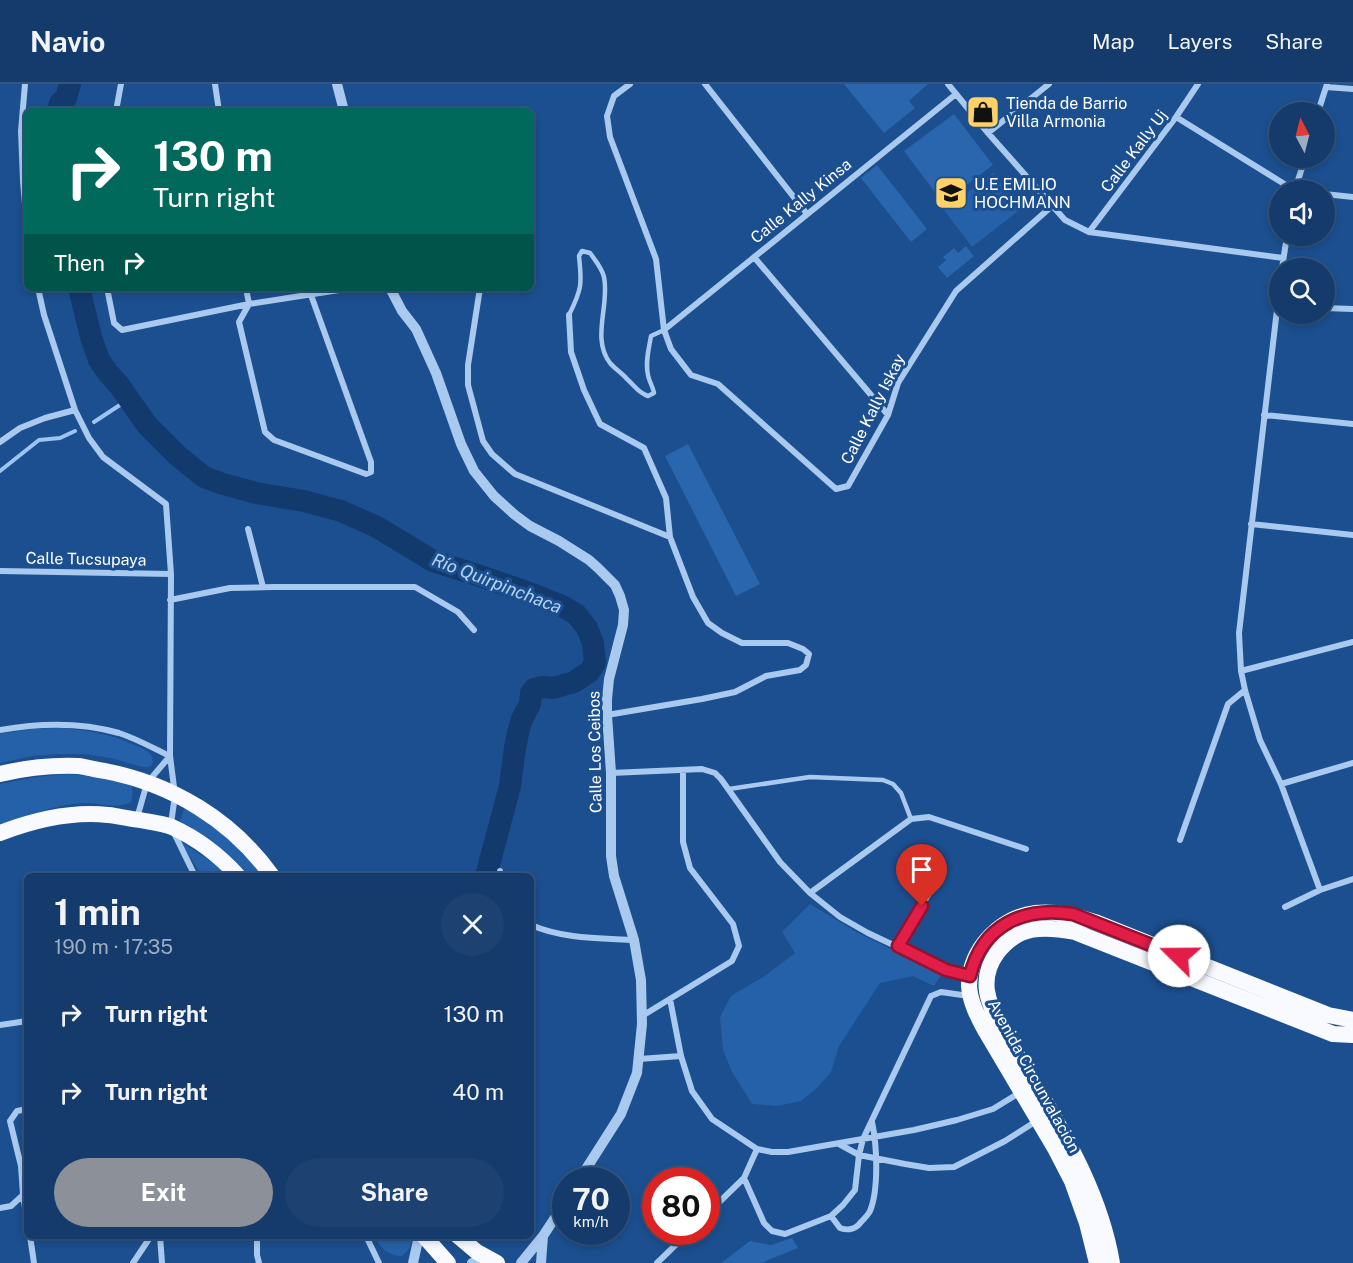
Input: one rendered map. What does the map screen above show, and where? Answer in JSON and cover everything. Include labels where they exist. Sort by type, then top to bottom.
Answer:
[{"type":"highway","points":[[0,774],[18,770],[78,766],[120,774],[165,789],[219,820],[241,839],[270,873]]},
{"type":"highway","points":[[0,833],[37,820],[78,814],[108,815],[171,827],[213,852],[235,873]]},
{"type":"highway","name":"Avenida Circunvalación","points":[[1112,1263],[1105,1230],[1083,1174],[1028,1088],[985,1030],[970,996],[970,976],[973,963],[980,948],[1001,926],[1032,913],[1073,914],[1328,1015],[1353,1020]]},
{"type":"highway","name":"Avenida Circunvalación","points":[[1028,1088],[995,1016],[987,994],[986,981],[989,967],[1005,943],[1031,929],[1055,928],[1075,932],[1333,1034],[1353,1035]]},
{"type":"highway","name":"Avenida Circunvalación","points":[[1045,1116],[1087,1223],[1096,1263]]},
{"type":"highway","points":[[427,1239],[448,1263]]},
{"type":"highway","points":[[461,1239],[485,1261]]},
{"type":"street","points":[[24,192],[21,131],[25,84]]},
{"type":"street","points":[[117,108],[121,84]]},
{"type":"street","points":[[215,84],[219,108]]},
{"type":"street","points":[[337,84],[343,108]]},
{"type":"street","points":[[630,84],[614,96],[607,116],[610,137],[656,259],[664,330]]},
{"type":"street","points":[[705,84],[807,214]]},
{"type":"street","points":[[948,84],[1065,220],[1089,232],[1283,258],[1285,246]]},
{"type":"street","points":[[988,133],[1049,84]]},
{"type":"street","name":"Calle Kally Uj","points":[[1089,232],[1176,117],[1198,84]]},
{"type":"street","points":[[1321,102],[1327,85],[1353,89]]},
{"type":"street","name":"Calle Kally Kinsa","points":[[664,330],[956,94]]},
{"type":"street","points":[[1176,117],[1278,180]]},
{"type":"street","points":[[1335,195],[1353,197]]},
{"type":"street","name":"Calle Kally Iskay","points":[[664,330],[671,349],[691,375],[718,384],[836,489],[848,486],[888,415],[898,383],[956,291],[1052,206]]},
{"type":"street","points":[[754,257],[888,415]]},
{"type":"street","points":[[39,291],[44,315],[75,410],[89,438],[104,457],[166,504],[171,574],[170,756],[175,795],[171,827],[194,873]]},
{"type":"street","points":[[108,291],[114,322],[122,330],[249,304],[334,291]]},
{"type":"street","points":[[247,291],[249,304],[240,322],[265,432],[274,440],[366,474],[371,472],[371,462],[310,295]]},
{"type":"street","name":"Calle Los Ceibos","points":[[392,291],[424,346],[461,444],[474,471],[494,496],[515,516],[589,560],[607,576],[617,591],[624,610],[623,625],[609,679],[606,715],[611,773],[611,856],[614,876],[634,940],[641,980],[642,1016],[637,1073],[621,1114],[587,1167]]},
{"type":"street","points":[[480,291],[468,365],[468,385],[483,441],[492,454],[515,474],[670,537]]},
{"type":"street","points":[[1335,308],[1353,309]]},
{"type":"street","points":[[569,315],[571,352],[584,390],[600,424],[644,448],[666,498],[670,537],[693,597],[708,623],[742,643],[788,643],[809,654],[806,665],[801,670],[766,676],[735,692],[606,715]]},
{"type":"street","points":[[1276,324],[1239,633],[1245,690],[1260,740],[1281,784],[1320,890]]},
{"type":"street","points":[[0,442],[20,428],[75,410]]},
{"type":"street","points":[[1264,415],[1353,424]]},
{"type":"street","points":[[1251,524],[1353,535]]},
{"type":"street","points":[[248,528],[263,587]]},
{"type":"street","name":"Calle Tucsupaya","points":[[0,571],[171,574]]},
{"type":"street","points":[[170,600],[230,588],[415,587],[458,612],[474,630]]},
{"type":"street","points":[[1242,671],[1353,642]]},
{"type":"street","points":[[1180,840],[1228,704],[1245,690]]},
{"type":"street","points":[[0,730],[27,725],[64,724],[103,730],[132,738],[170,756]]},
{"type":"street","points":[[136,820],[147,783],[170,756]]},
{"type":"street","points":[[1281,784],[1353,763]]},
{"type":"street","points":[[611,773],[702,769],[715,773],[722,779],[780,862],[810,893],[840,917],[946,970],[970,976]]},
{"type":"street","points":[[642,1016],[732,961],[740,946],[733,924],[690,868],[682,842],[683,770]]},
{"type":"street","points":[[810,893],[910,819],[929,817],[1026,849]]},
{"type":"street","points":[[1285,907],[1320,890],[1353,879]]},
{"type":"street","points":[[898,946],[934,885]]},
{"type":"street","points":[[534,926],[544,931],[581,938],[634,940]]},
{"type":"street","points":[[744,1178],[764,1222],[772,1231],[786,1234],[831,1216],[855,1190],[863,1139],[931,996],[941,992],[970,996]]},
{"type":"street","points":[[670,999],[681,1056],[692,1091],[712,1119],[757,1149],[788,1152],[957,1120],[993,1109],[1028,1088]]},
{"type":"street","points":[[0,1025],[24,1021]]},
{"type":"street","points":[[639,1059],[681,1056]]},
{"type":"street","points":[[24,1110],[17,1111],[10,1121],[21,1166],[24,1201]]},
{"type":"street","points":[[838,1144],[859,1155],[929,1168],[954,1167],[1005,1141],[1045,1116]]},
{"type":"street","points":[[831,1216],[840,1228],[850,1230],[858,1226],[869,1214],[876,1158],[872,1121]]},
{"type":"street","points":[[720,1201],[744,1178],[757,1149]]},
{"type":"street","points":[[0,1208],[11,1206],[23,1195]]},
{"type":"street","points":[[521,1263],[552,1222]]},
{"type":"street","points":[[541,1263],[543,1236]]},
{"type":"street","points":[[30,1239],[34,1263]]},
{"type":"street","points":[[134,1263],[149,1239]]},
{"type":"street","points":[[160,1239],[162,1263]]},
{"type":"street","points":[[257,1239],[259,1263]]},
{"type":"street","points":[[367,1239],[379,1263]]},
{"type":"street","points":[[413,1263],[418,1239]]},
{"type":"street","points":[[657,1263],[676,1245]]},
{"type":"lane","points":[[569,315],[580,293],[582,277],[579,256],[582,251],[590,253],[603,274],[601,333],[603,347],[609,361],[617,370],[641,394],[648,396],[654,393],[647,366],[651,336],[664,330]]},
{"type":"lane","points":[[729,789],[810,777],[883,780],[893,784],[901,793],[910,819]]},
{"type":"shaded area","points":[[993,173],[1021,209],[972,247],[944,210]]},
{"type":"shaded area","points":[[59,728],[96,733],[123,740],[147,751],[152,757],[152,765],[143,767],[111,758],[83,754],[33,756],[0,763],[0,734]]},
{"type":"shaded area","points":[[68,774],[107,778],[131,785],[131,802],[114,806],[83,803],[51,808],[0,826],[0,784]]},
{"type":"shaded area","points":[[185,807],[228,837],[261,873],[246,873],[212,842],[179,823]]},
{"type":"shaded area","points":[[181,842],[225,873],[200,873]]},
{"type":"shaded area","points":[[810,904],[858,933],[942,974],[934,986],[913,976],[880,983],[839,1046],[831,1072],[818,1087],[801,1101],[777,1106],[752,1104],[732,1072],[723,1050],[720,1017],[731,996],[766,975],[795,953],[782,932]]},
{"type":"shaded area","points":[[376,1239],[411,1239],[411,1245],[402,1256],[393,1255]]},
{"type":"building","points":[[844,84],[928,84],[909,101],[915,108],[884,133]]},
{"type":"building","points":[[954,114],[993,165],[943,203],[904,151]]},
{"type":"building","points":[[877,165],[927,229],[911,242],[861,178]]},
{"type":"building","points":[[966,246],[974,256],[947,278],[938,267],[946,260],[943,257],[954,248],[958,253]]},
{"type":"building","points":[[688,444],[760,584],[736,596],[665,456]]},
{"type":"building","points":[[792,1238],[798,1248],[761,1263],[721,1263],[750,1241],[771,1245]]},
{"type":"waterway","name":"Río Quirpinchaca","points":[[59,108],[60,103],[66,98],[70,84]]},
{"type":"waterway","name":"Río Quirpinchaca","points":[[80,291],[99,360],[147,425],[178,456],[204,477],[256,493],[304,501],[341,511],[377,527],[433,561],[562,606],[576,614],[587,628],[593,643],[595,663],[589,672],[574,682],[553,688],[534,689],[531,693],[530,704],[518,733],[510,786],[487,873]]},
{"type":"waterway","points":[[94,422],[129,399]]},
{"type":"waterway","points":[[0,471],[39,440],[60,438],[75,431]]},
{"type":"place","name":"Tienda de Barrio Villa Armonia","points":[[983,112]]},
{"type":"place","name":"U.E EMILIO HOCHMANN","points":[[951,193]]},
{"type":"route","points":[[922,906],[898,946],[946,970],[970,976],[980,948],[990,937],[1011,920],[1032,913],[1073,914],[1179,956]]}]
